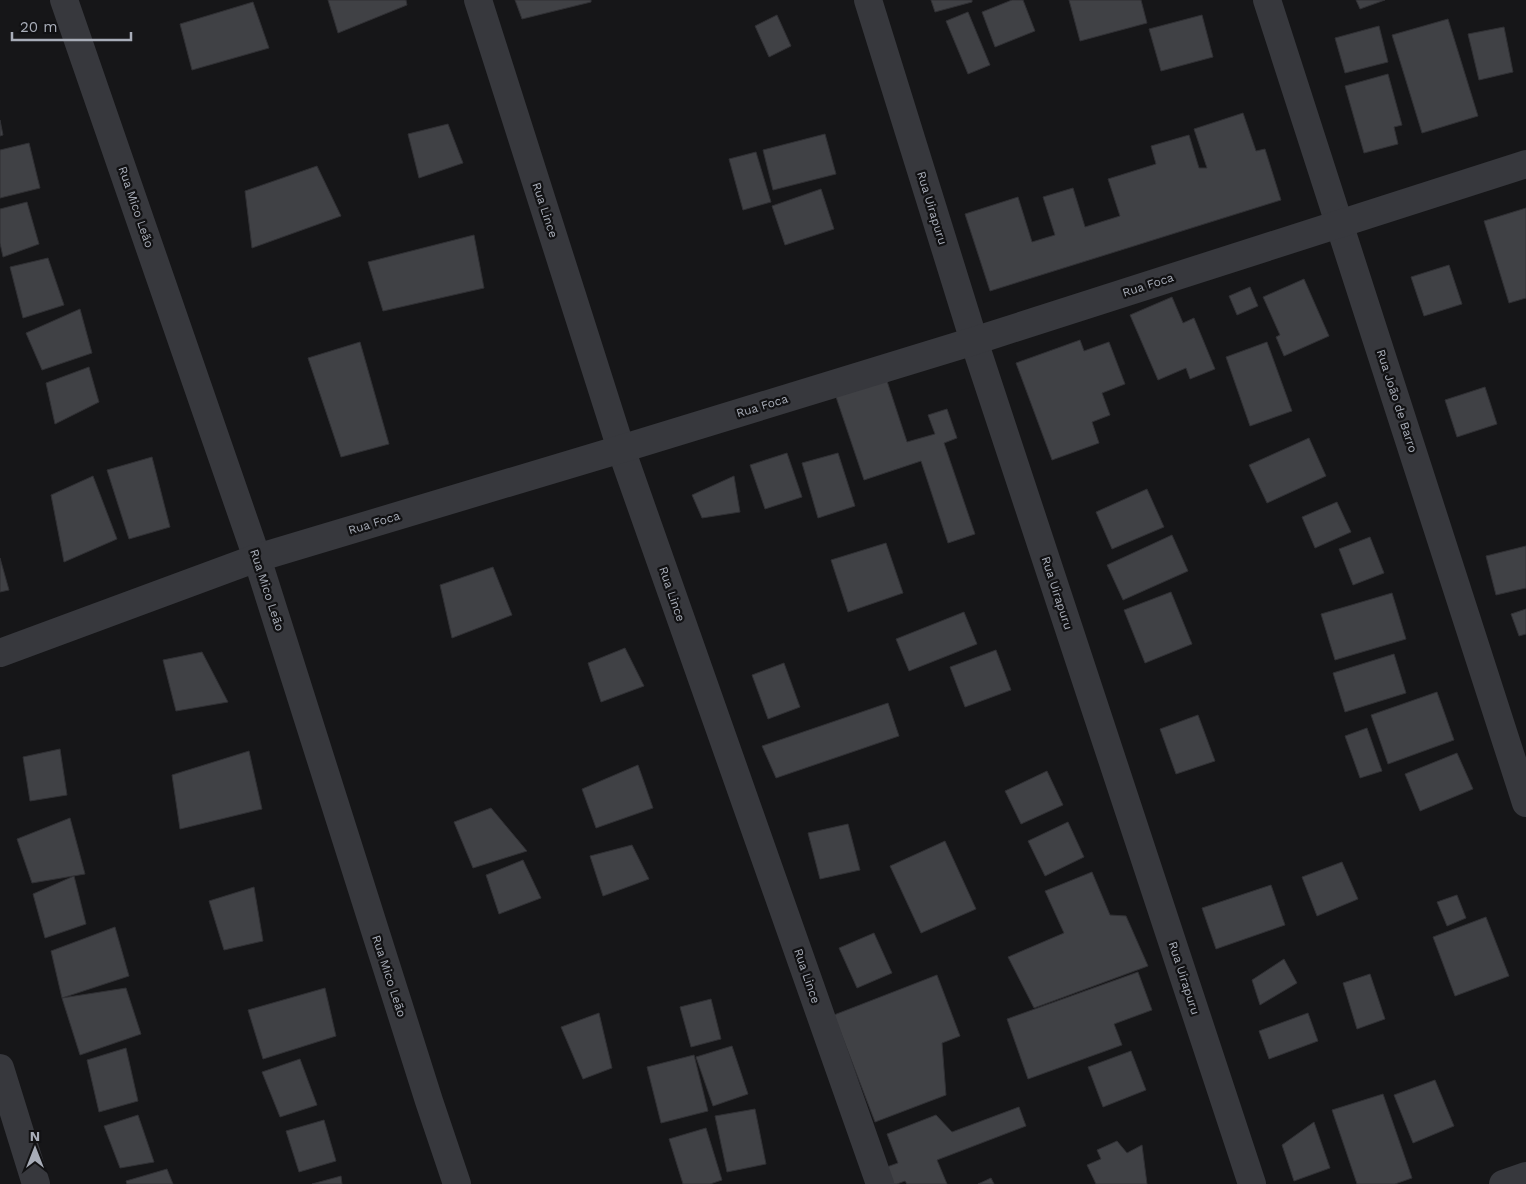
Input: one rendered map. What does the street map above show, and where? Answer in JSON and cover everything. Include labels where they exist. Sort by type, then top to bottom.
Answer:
[{"type":"street","name":"Rua Mico Leão","points":[[64,0],[257,558],[457,1184]]},
{"type":"street","name":"Rua Lince","points":[[478,0],[621,449],[880,1184]]},
{"type":"street","name":"Rua Uirapuru","points":[[868,0],[974,341],[1252,1184]]},
{"type":"street","name":"Rua João de Barro","points":[[1267,0],[1526,803]]},
{"type":"street","name":"Rua Foca","points":[[0,653],[257,558],[974,341],[1526,164]]},
{"type":"street","points":[[0,1068],[36,1184]]},
{"type":"street","points":[[1503,1184],[1526,1176]]},
{"type":"building","points":[[328,0],[406,0],[407,5],[338,33]]},
{"type":"building","points":[[515,0],[591,0],[591,2],[522,19]]},
{"type":"building","points":[[931,0],[972,0],[972,2],[935,12]]},
{"type":"building","points":[[1012,0],[1023,0],[1035,31],[995,47],[982,12]]},
{"type":"building","points":[[1069,0],[1141,0],[1147,23],[1080,41]]},
{"type":"building","points":[[1356,0],[1385,0],[1360,9]]},
{"type":"building","points":[[253,2],[269,48],[192,70],[180,24]]},
{"type":"building","points":[[968,12],[990,65],[968,74],[946,21]]},
{"type":"building","points":[[777,15],[791,46],[769,57],[755,26]]},
{"type":"building","points":[[1202,15],[1213,57],[1161,71],[1149,29]]},
{"type":"building","points":[[1448,19],[1478,116],[1422,133],[1392,35]]},
{"type":"building","points":[[1379,26],[1388,62],[1345,73],[1335,38]]},
{"type":"building","points":[[1504,27],[1513,72],[1479,80],[1468,34]]},
{"type":"building","points":[[1388,74],[1402,125],[1394,127],[1398,144],[1364,153],[1345,86]]},
{"type":"building","points":[[1243,113],[1256,151],[1265,149],[1281,200],[990,291],[965,214],[1018,197],[1032,242],[1055,235],[1043,197],[1073,188],[1085,227],[1120,216],[1108,179],[1156,164],[1151,146],[1189,135],[1199,168],[1207,168],[1194,129]]},
{"type":"building","points":[[0,120],[3,135],[0,136]]},
{"type":"building","points":[[448,124],[463,163],[419,178],[408,134]]},
{"type":"building","points":[[825,134],[836,174],[773,190],[763,150]]},
{"type":"building","points":[[29,143],[40,188],[0,198],[0,150]]},
{"type":"building","points":[[756,152],[771,202],[743,210],[729,159]]},
{"type":"building","points":[[317,166],[341,216],[252,248],[245,191]]},
{"type":"building","points":[[821,189],[834,229],[785,245],[772,206]]},
{"type":"building","points":[[27,202],[39,244],[3,257],[0,243],[0,209]]},
{"type":"building","points":[[1526,208],[1526,298],[1509,303],[1484,221]]},
{"type":"building","points":[[474,235],[484,288],[383,311],[368,262]]},
{"type":"building","points":[[48,258],[64,305],[23,318],[10,267]]},
{"type":"building","points":[[1449,265],[1462,304],[1424,316],[1411,277]]},
{"type":"building","points":[[1304,279],[1329,336],[1284,356],[1276,337],[1280,335],[1263,297]]},
{"type":"building","points":[[1250,287],[1258,306],[1237,315],[1229,296]]},
{"type":"building","points":[[1172,297],[1183,323],[1194,318],[1215,369],[1190,379],[1186,368],[1158,380],[1130,315]]},
{"type":"building","points":[[80,309],[92,353],[42,370],[26,333]]},
{"type":"building","points":[[1080,340],[1084,351],[1109,342],[1125,384],[1102,393],[1110,415],[1092,422],[1099,443],[1052,460],[1016,363]]},
{"type":"building","points":[[360,342],[389,444],[341,457],[308,358]]},
{"type":"building","points":[[1267,342],[1292,411],[1250,426],[1226,357]]},
{"type":"building","points":[[89,367],[99,402],[55,424],[46,383]]},
{"type":"building","points":[[885,375],[907,442],[935,434],[928,415],[947,409],[957,438],[944,443],[975,534],[948,543],[921,461],[864,480],[834,391]]},
{"type":"building","points":[[1485,387],[1497,424],[1457,437],[1445,400]]},
{"type":"building","points":[[1309,438],[1326,476],[1267,503],[1249,465]]},
{"type":"building","points":[[787,453],[802,497],[765,509],[750,465]]},
{"type":"building","points":[[838,453],[855,506],[818,518],[802,463]]},
{"type":"building","points":[[152,457],[170,527],[129,539],[107,470]]},
{"type":"building","points":[[93,476],[117,539],[64,562],[51,495]]},
{"type":"building","points":[[734,476],[740,512],[702,518],[692,495]]},
{"type":"building","points":[[1147,489],[1164,527],[1112,549],[1096,512]]},
{"type":"building","points":[[1337,502],[1351,532],[1315,548],[1302,517]]},
{"type":"building","points":[[1172,535],[1188,571],[1123,600],[1107,565]]},
{"type":"building","points":[[1370,537],[1384,573],[1353,585],[1339,549]]},
{"type":"building","points":[[886,543],[903,593],[848,612],[831,560]]},
{"type":"building","points":[[1526,546],[1526,588],[1496,595],[1486,556]]},
{"type":"building","points":[[0,558],[9,590],[0,592]]},
{"type":"building","points":[[493,567],[512,615],[452,638],[440,585]]},
{"type":"building","points":[[1171,592],[1192,644],[1145,663],[1124,610]]},
{"type":"building","points":[[1392,593],[1406,639],[1335,660],[1321,614]]},
{"type":"building","points":[[1526,609],[1526,634],[1519,636],[1511,614]]},
{"type":"building","points":[[964,612],[977,644],[909,671],[896,639]]},
{"type":"building","points":[[625,648],[644,686],[601,702],[588,663]]},
{"type":"building","points":[[996,650],[1011,690],[965,707],[950,667]]},
{"type":"building","points":[[202,652],[228,702],[176,711],[163,660]]},
{"type":"building","points":[[1394,654],[1406,693],[1345,712],[1333,673]]},
{"type":"building","points":[[784,663],[800,707],[768,719],[752,675]]},
{"type":"building","points":[[1437,692],[1454,740],[1388,764],[1371,715]]},
{"type":"building","points":[[888,703],[899,736],[776,778],[762,746]]},
{"type":"building","points":[[1198,715],[1215,761],[1176,774],[1160,729]]},
{"type":"building","points":[[1367,728],[1382,771],[1360,778],[1345,736]]},
{"type":"building","points":[[60,749],[67,795],[30,801],[23,757]]},
{"type":"building","points":[[249,751],[262,809],[180,829],[172,775]]},
{"type":"building","points":[[1457,753],[1473,789],[1420,811],[1405,774]]},
{"type":"building","points":[[638,765],[653,808],[596,828],[582,789]]},
{"type":"building","points":[[1047,771],[1063,805],[1021,824],[1005,791]]},
{"type":"building","points":[[491,808],[527,851],[473,868],[454,822]]},
{"type":"building","points":[[70,818],[85,874],[32,883],[17,839]]},
{"type":"building","points":[[1068,822],[1084,857],[1045,876],[1028,841]]},
{"type":"building","points":[[848,824],[860,870],[820,879],[808,833]]},
{"type":"building","points":[[945,841],[976,909],[921,933],[890,866]]},
{"type":"building","points":[[632,845],[649,879],[603,896],[590,856]]},
{"type":"building","points":[[523,860],[541,898],[499,914],[486,875]]},
{"type":"building","points":[[1342,862],[1358,899],[1317,916],[1302,877]]},
{"type":"building","points":[[1092,872],[1110,915],[1126,916],[1148,966],[1034,1008],[1008,957],[1064,933],[1045,891]]},
{"type":"building","points":[[74,876],[86,924],[45,938],[33,894]]},
{"type":"building","points":[[1271,885],[1285,925],[1216,949],[1202,908]]},
{"type":"building","points":[[254,887],[263,941],[224,950],[209,901]]},
{"type":"building","points":[[1457,895],[1466,918],[1447,926],[1437,902]]},
{"type":"building","points":[[1486,917],[1509,976],[1455,996],[1433,937]]},
{"type":"building","points":[[115,927],[129,976],[62,998],[51,951]]},
{"type":"building","points":[[874,933],[892,973],[857,988],[839,948]]},
{"type":"building","points":[[1284,959],[1297,983],[1260,1005],[1252,980]]},
{"type":"building","points":[[1138,972],[1152,1010],[1114,1024],[1122,1045],[1028,1079],[1007,1019]]},
{"type":"building","points":[[1370,974],[1385,1019],[1357,1029],[1343,983]]},
{"type":"building","points":[[937,975],[960,1036],[942,1043],[946,1095],[875,1122],[834,1015]]},
{"type":"building","points":[[126,988],[141,1034],[80,1055],[62,998]]},
{"type":"building","points":[[325,988],[336,1036],[263,1059],[248,1010]]},
{"type":"building","points":[[711,999],[721,1039],[691,1047],[680,1007]]},
{"type":"building","points":[[599,1013],[612,1068],[583,1079],[561,1027]]},
{"type":"building","points":[[1308,1013],[1318,1041],[1269,1059],[1259,1031]]},
{"type":"building","points":[[732,1046],[748,1094],[713,1106],[696,1057]]},
{"type":"building","points":[[126,1048],[138,1101],[99,1112],[87,1060]]},
{"type":"building","points":[[1131,1051],[1146,1090],[1103,1107],[1088,1067]]},
{"type":"building","points":[[694,1055],[708,1111],[661,1123],[647,1067]]},
{"type":"building","points":[[300,1059],[317,1105],[280,1117],[262,1072]]},
{"type":"building","points":[[1435,1080],[1454,1126],[1413,1143],[1394,1095]]},
{"type":"building","points":[[1383,1094],[1412,1178],[1395,1184],[1357,1184],[1332,1110]]},
{"type":"building","points":[[1019,1107],[1026,1126],[937,1160],[947,1184],[907,1184],[905,1181],[890,1184],[884,1168],[898,1163],[887,1134],[936,1115],[952,1132]]},
{"type":"building","points":[[755,1109],[766,1164],[727,1172],[715,1116]]},
{"type":"building","points":[[138,1115],[154,1162],[120,1168],[104,1126]]},
{"type":"building","points":[[324,1120],[336,1161],[299,1172],[286,1131]]},
{"type":"building","points":[[1314,1122],[1330,1168],[1294,1181],[1282,1145]]},
{"type":"building","points":[[706,1128],[722,1180],[710,1184],[683,1184],[669,1139]]},
{"type":"building","points":[[1117,1141],[1127,1153],[1142,1145],[1147,1184],[1096,1184],[1087,1165],[1101,1159],[1097,1150]]},
{"type":"building","points":[[167,1169],[173,1184],[127,1184],[126,1181]]},
{"type":"building","points":[[341,1176],[342,1184],[312,1184]]},
{"type":"building","points":[[991,1178],[994,1184],[978,1184]]}]
